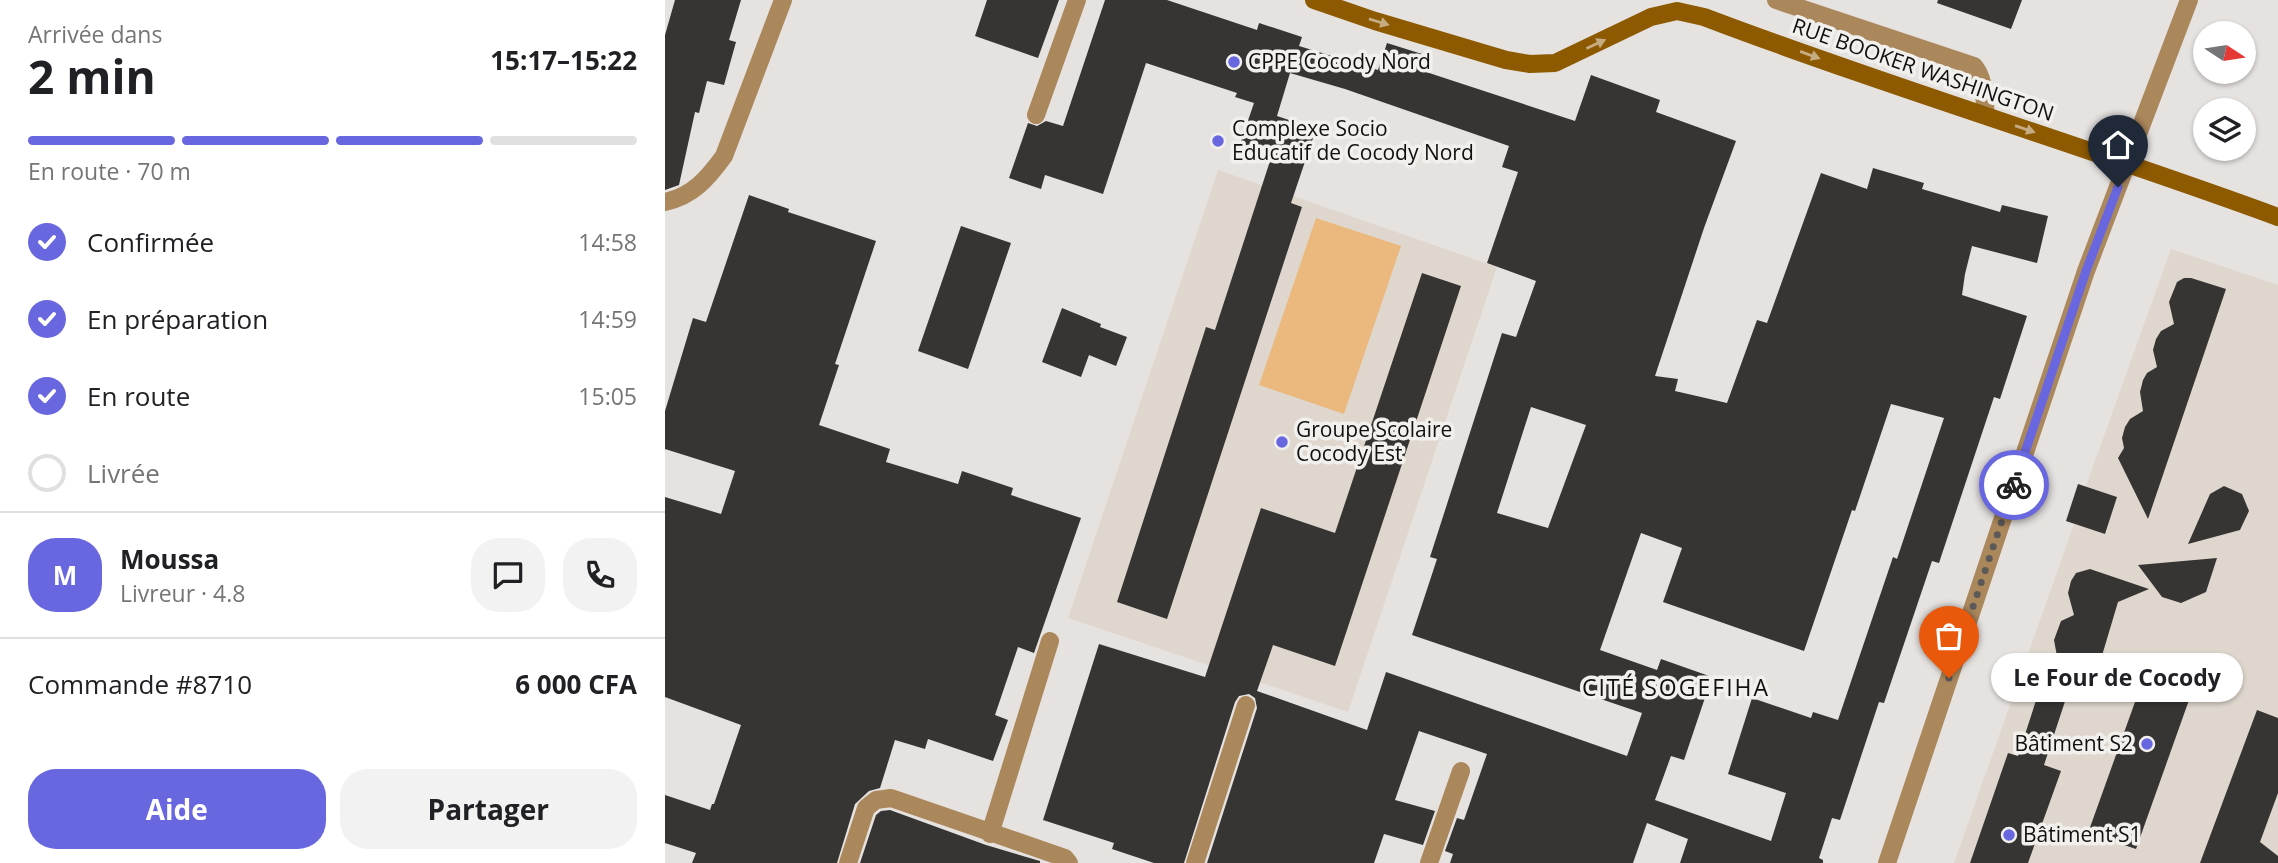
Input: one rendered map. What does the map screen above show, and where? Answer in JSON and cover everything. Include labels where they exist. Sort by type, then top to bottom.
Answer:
[{"type":"street","points":[[665,202],[697,189],[724,156],[783,0]]},
{"type":"street","points":[[1036,115],[1077,0]]},
{"type":"street","name":"RUE BOOKER WASHINGTON","points":[[1314,0],[1482,53],[1530,64],[1555,63],[1651,17],[1677,11],[1704,17],[1902,89],[1986,115],[2278,217]]},
{"type":"street","points":[[1776,0],[1974,66],[1981,79],[1986,115]]},
{"type":"street","points":[[1887,863],[2061,345],[2189,0]]},
{"type":"street","points":[[990,834],[1050,641]]},
{"type":"street","points":[[1195,863],[1246,705]]},
{"type":"street","points":[[1429,863],[1461,771]]},
{"type":"street","points":[[848,863],[866,808],[876,800],[891,798],[1065,858],[1069,863]]},
{"type":"shaded area","name":"Groupe Scolaire Cocody Est","points":[[1218,170],[1497,267],[1348,712],[1068,618]]},
{"type":"shaded area","points":[[1316,218],[1401,246],[1344,414],[1259,385]]},
{"type":"shaded area","points":[[2171,249],[2278,285],[2278,863],[1954,863],[2074,524],[2066,521],[2078,484],[2086,486]]},
{"type":"building","points":[[675,0],[741,0],[729,40],[736,42],[724,85],[707,81],[699,113],[695,112],[679,185],[665,190],[665,35]]},
{"type":"building","points":[[987,0],[1059,0],[1038,58],[975,36]]},
{"type":"building","points":[[1105,0],[1167,0],[1257,30],[1259,23],[1302,37],[1299,46],[1378,70],[1387,43],[1422,54],[1417,69],[1575,121],[1591,75],[1660,100],[1656,112],[1736,141],[1655,376],[1678,379],[1675,391],[1727,403],[1757,320],[1767,323],[1821,173],[1867,189],[1873,168],[1924,183],[1922,189],[2000,212],[2002,205],[2048,216],[2037,263],[1972,246],[1962,295],[2027,316],[2000,399],[1994,397],[1939,563],[1932,561],[1884,703],[1879,702],[1840,820],[1832,818],[1819,858],[1823,863],[1680,863],[1688,839],[1647,823],[1633,863],[1450,863],[1453,854],[1445,851],[1457,818],[1464,820],[1487,754],[1419,731],[1395,800],[1435,811],[1423,845],[1384,834],[1374,863],[1207,863],[1257,708],[1255,698],[1249,694],[1239,696],[1235,702],[1184,863],[1154,863],[1112,849],[1114,843],[1043,820],[1099,644],[1205,677],[1261,508],[1335,533],[1422,273],[1461,286],[1335,666],[1273,645],[1257,691],[1367,730],[1386,672],[1627,756],[1642,713],[1412,635],[1437,559],[1430,557],[1502,333],[1516,337],[1536,281],[1487,263],[1518,172],[1502,167],[1509,146],[1345,89],[1290,73],[1277,116],[1316,129],[1291,203],[1302,207],[1167,619],[1117,602],[1206,327],[1215,330],[1270,161],[1238,150],[1254,103],[1235,97],[1237,93],[1146,63],[1103,194],[1045,175],[1041,189],[1009,178],[1028,123],[1037,126],[1046,121],[1063,126]],"holes":[[[1891,404],[1944,418],[1897,559],[1893,557],[1838,720],[1813,712],[1811,718],[1752,698],[1728,774],[1786,793],[1771,841],[1655,800],[1671,756],[1684,760],[1712,677],[1661,659],[1657,670],[1600,650],[1641,533],[1682,548],[1663,602],[1804,651]],[[1531,407],[1586,425],[1548,528],[1497,513]]]},
{"type":"building","points":[[1938,0],[2022,0],[2011,29],[1937,3]]},
{"type":"building","points":[[749,195],[789,209],[788,212],[876,241],[835,364],[839,365],[819,425],[890,449],[886,462],[958,484],[962,471],[1013,488],[1011,495],[1081,518],[1034,653],[1018,647],[995,715],[1008,720],[993,761],[928,739],[925,749],[895,740],[880,788],[869,791],[855,804],[837,863],[692,863],[696,853],[665,843],[665,795],[710,810],[741,725],[665,697],[665,497],[721,514],[735,471],[665,449],[665,411],[693,318],[706,322]]},
{"type":"building","points":[[961,226],[1011,243],[968,369],[918,351]]},
{"type":"building","points":[[2184,278],[2226,289],[2148,519],[2118,458],[2124,448],[2122,438],[2125,427],[2130,419],[2143,411],[2140,392],[2143,380],[2147,373],[2157,367],[2153,350],[2156,339],[2161,331],[2174,324],[2169,302],[2177,282]]},
{"type":"building","points":[[1062,308],[1127,337],[1116,366],[1089,355],[1081,377],[1042,362]]},
{"type":"building","points":[[2078,484],[2117,497],[2105,534],[2066,521]]},
{"type":"building","points":[[2224,486],[2242,494],[2249,511],[2240,530],[2188,544],[2210,494]]},
{"type":"building","points":[[2217,558],[2206,592],[2181,603],[2162,597],[2138,565]]},
{"type":"building","points":[[2090,569],[2149,589],[2118,602],[2098,669],[2078,662],[2044,765],[2061,771],[2028,863],[1970,863],[2008,753],[2018,756],[2042,682],[2063,689],[2054,640],[2061,621],[2074,615],[2068,593],[2071,581],[2076,573]]},
{"type":"building","name":"Bâtiment S2","points":[[2165,658],[2191,666],[2194,686],[2136,849],[2088,833],[2149,663]]},
{"type":"building","points":[[2257,710],[2278,718],[2278,793],[2260,842],[2278,856],[2278,863],[2200,863]]},
{"type":"building","points":[[890,810],[1040,863],[860,863],[876,815]]},
{"type":"way so far","points":[[1949,678],[2014,485]]},
{"type":"place","name":"CPPE Cocody Nord","points":[[1234,62]]},
{"type":"place","name":"Complexe Socio Educatif de Cocody Nord","points":[[1218,141]]},
{"type":"place","name":"Groupe Scolaire Cocody Est","points":[[1282,442]]},
{"type":"place","name":"Le Four de Cocody","points":[[1949,678]]},
{"type":"place","name":"Bâtiment S2","points":[[2147,744]]},
{"type":"place","name":"Bâtiment S1","points":[[2009,835]]},
{"type":"district","name":"CITÉ SOGEFIHA","points":[[1676,688]]},
{"type":"route","points":[[2014,485],[2086,271],[2118,187]]}]
